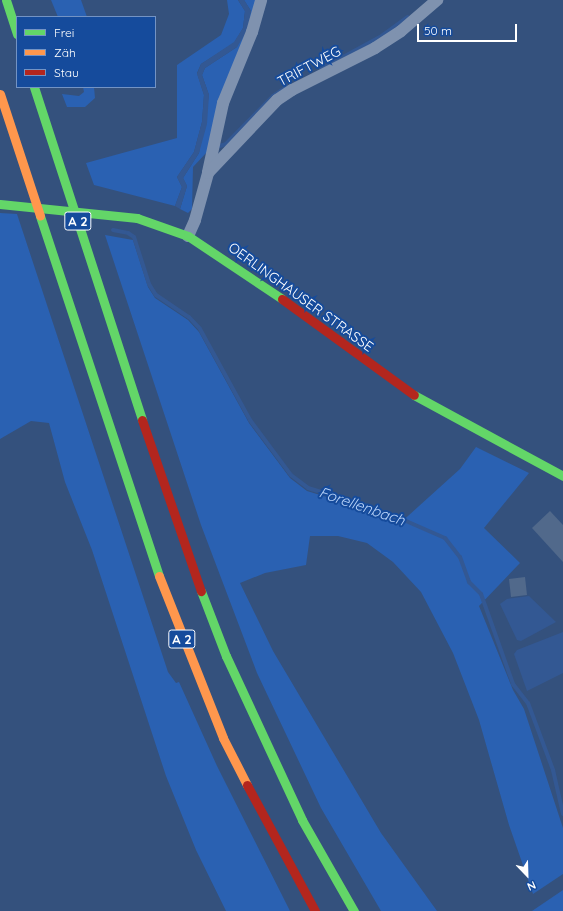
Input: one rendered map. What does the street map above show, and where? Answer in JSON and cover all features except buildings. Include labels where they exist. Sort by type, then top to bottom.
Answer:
[{"type":"main road","points":[[6,0],[16,31]]},
{"type":"main road","name":"A 2","points":[[34,88],[186,551],[226,656],[302,820],[354,911]]},
{"type":"main road","name":"A 2","points":[[0,94],[138,517],[181,636],[223,738],[270,833],[315,911]]},
{"type":"main road","name":"OERLINGHAUSER STRASSE","points":[[0,204],[58,208],[137,218],[188,236],[242,270],[408,392],[563,476]]},
{"type":"street","name":"TRIFTWEG","points":[[188,236],[196,220],[223,103],[252,32],[261,0]]},
{"type":"street","name":"TRIFTWEG","points":[[208,173],[277,100],[292,90],[375,48],[401,31],[437,0]]},
{"type":"shaded area","points":[[51,0],[81,0],[87,16],[58,16]]},
{"type":"shaded area","points":[[227,0],[238,0],[245,11],[243,28],[234,43],[201,64],[197,73],[204,95],[202,122],[194,152],[177,177],[182,187],[175,206],[94,185],[86,163],[177,138],[177,65],[221,35],[229,14]]},
{"type":"shaded area","points":[[238,0],[244,0],[251,11],[248,30],[237,47],[205,68],[202,75],[209,95],[207,124],[199,153],[183,178],[187,186],[180,209],[175,206],[182,187],[177,177],[194,152],[202,122],[204,95],[197,74],[201,64],[234,42],[243,28],[245,11]]},
{"type":"shaded area","points":[[244,0],[258,0],[207,152],[193,167],[192,209],[188,213],[180,209],[187,186],[183,178],[199,153],[209,95],[202,75],[205,68],[237,47],[251,11]]},
{"type":"shaded area","points":[[83,88],[94,88],[95,98],[85,107],[67,107],[62,94],[79,96],[84,92]]},
{"type":"shaded area","points":[[0,213],[17,214],[168,672],[176,683],[179,682],[217,766],[290,911],[226,911],[196,850],[166,776],[92,550],[65,482],[49,423],[31,421],[0,439]]},
{"type":"shaded area","points":[[105,235],[133,240],[148,287],[155,298],[188,320],[199,332],[249,423],[290,478],[307,491],[369,510],[398,525],[460,469],[476,447],[529,473],[484,528],[520,563],[479,606],[513,690],[524,709],[563,828],[563,874],[533,894],[509,825],[479,720],[453,653],[421,592],[393,562],[367,543],[338,536],[310,536],[306,565],[265,573],[240,583],[273,651],[381,833],[437,911],[381,911],[321,808],[257,673],[201,525]]},
{"type":"shaded area","points":[[529,596],[556,622],[521,641],[517,640],[500,604],[507,599]]},
{"type":"shaded area","points":[[563,632],[563,673],[527,691],[514,654],[517,650]]},
{"type":"shaded area","points":[[563,890],[563,911],[532,911]]},
{"type":"waterway","points":[[321,69],[380,37],[408,17]]},
{"type":"waterway","points":[[220,146],[226,144],[273,96],[287,87]]},
{"type":"waterway","name":"Forellenbach","points":[[113,230],[128,233],[134,237],[149,284],[156,295],[189,317],[200,329],[250,420],[291,475],[308,488],[370,507],[399,522],[406,521],[445,538],[460,557],[469,582],[481,594],[513,684],[528,703],[553,770],[563,814]]},
{"type":"traffic: fast","points":[[6,0],[16,31]]},
{"type":"traffic: fast","points":[[34,88],[142,420]]},
{"type":"traffic: fast","points":[[0,204],[137,218],[188,236],[282,299]]},
{"type":"traffic: fast","points":[[40,216],[159,576]]},
{"type":"traffic: fast","points":[[414,395],[563,476]]},
{"type":"traffic: fast","points":[[201,591],[226,656],[302,820],[354,911]]},
{"type":"traffic: slow","points":[[0,94],[40,216]]},
{"type":"traffic: slow","points":[[159,576],[223,738],[247,785]]},
{"type":"traffic: jam","points":[[282,299],[414,395]]},
{"type":"traffic: jam","points":[[142,420],[201,591]]},
{"type":"traffic: jam","points":[[247,785],[315,911]]}]
